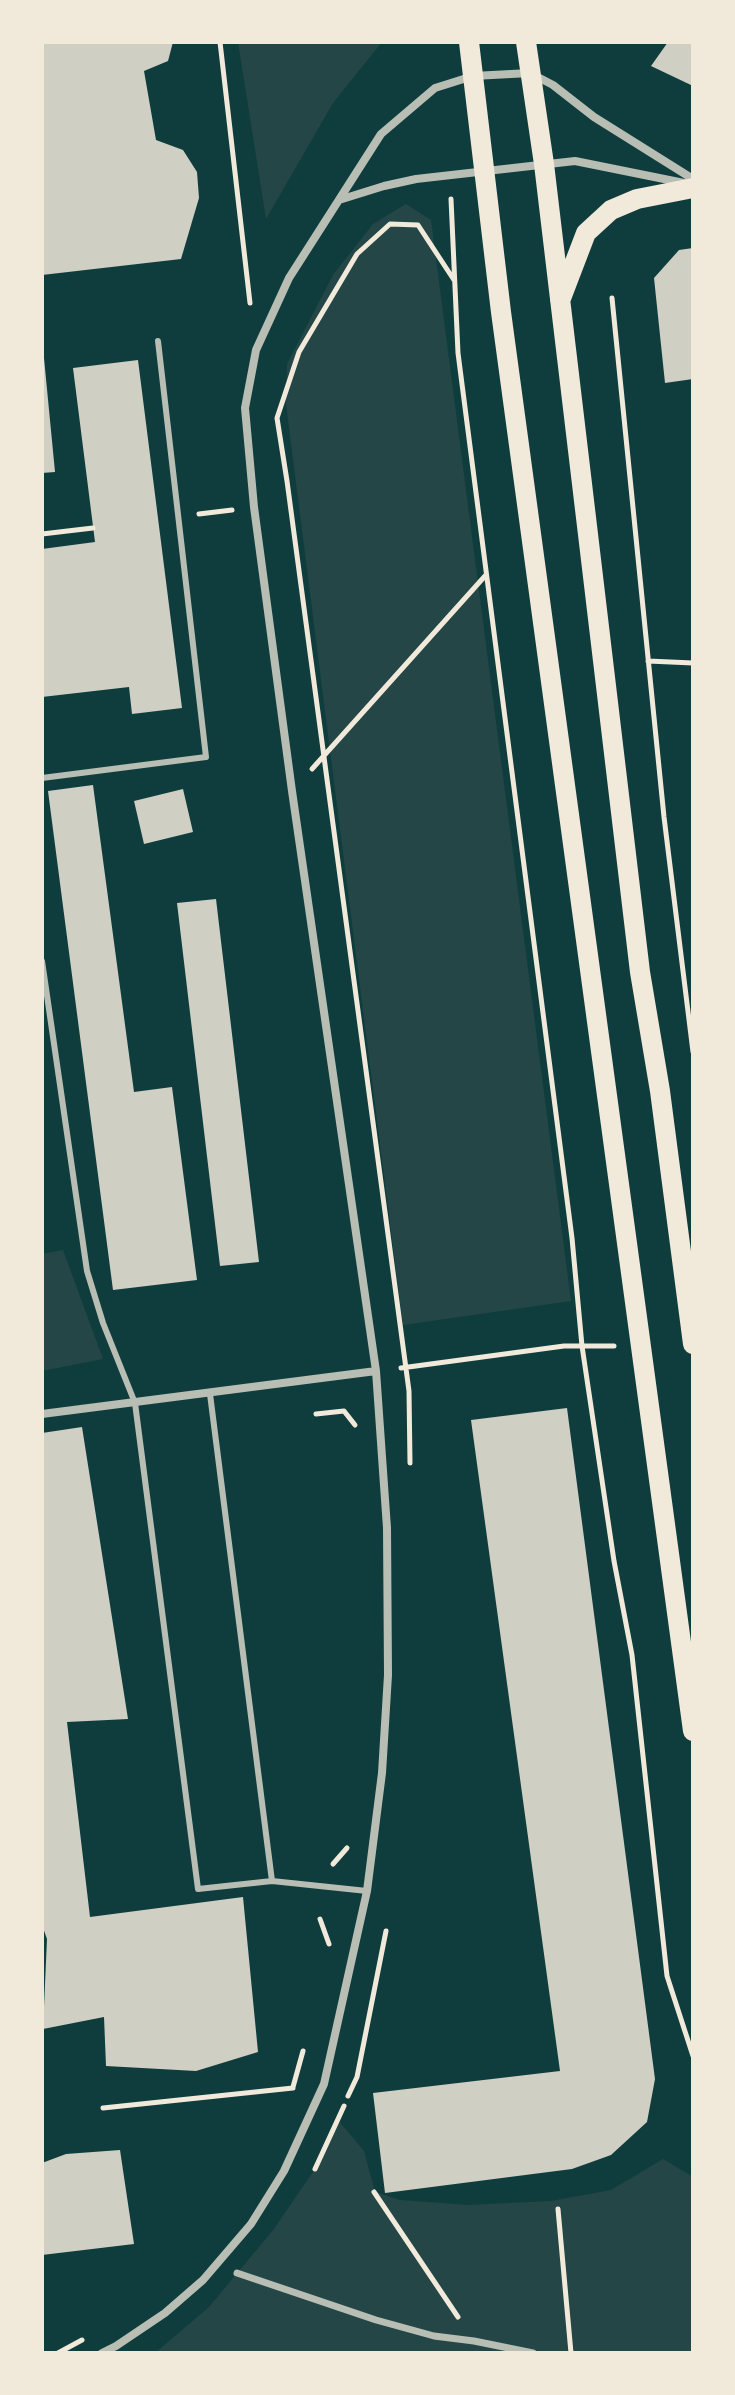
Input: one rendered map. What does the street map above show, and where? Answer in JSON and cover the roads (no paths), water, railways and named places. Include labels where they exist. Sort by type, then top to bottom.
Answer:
[{"type":"main road","points":[[469,42],[503,328],[693,1731]]},
{"type":"main road","points":[[526,42],[544,164],[558,305],[640,972],[660,1091],[693,1344]]},
{"type":"main road","points":[[558,305],[586,233],[611,210],[637,199],[693,184]]},
{"type":"street","points":[[102,2353],[165,2313],[194,2288],[251,2224],[284,2171],[324,2084],[347,1994],[367,1891],[382,1773],[388,1675],[387,1528],[376,1371],[254,507],[245,408],[256,350],[289,278],[381,134],[435,88],[473,76],[530,73],[553,85],[594,117],[693,184]]},
{"type":"street","points":[[339,200],[384,186],[575,161],[693,184]]},
{"type":"street","points":[[42,1414],[376,1371]]},
{"type":"street","points":[[237,2273],[434,2336],[533,2353]]},
{"type":"lane","points":[[42,778],[206,757],[158,341]]},
{"type":"lane","points":[[42,961],[87,1271],[103,1323],[135,1403],[198,1889],[272,1881],[367,1891]]},
{"type":"lane","points":[[210,1394],[272,1881]]}]
